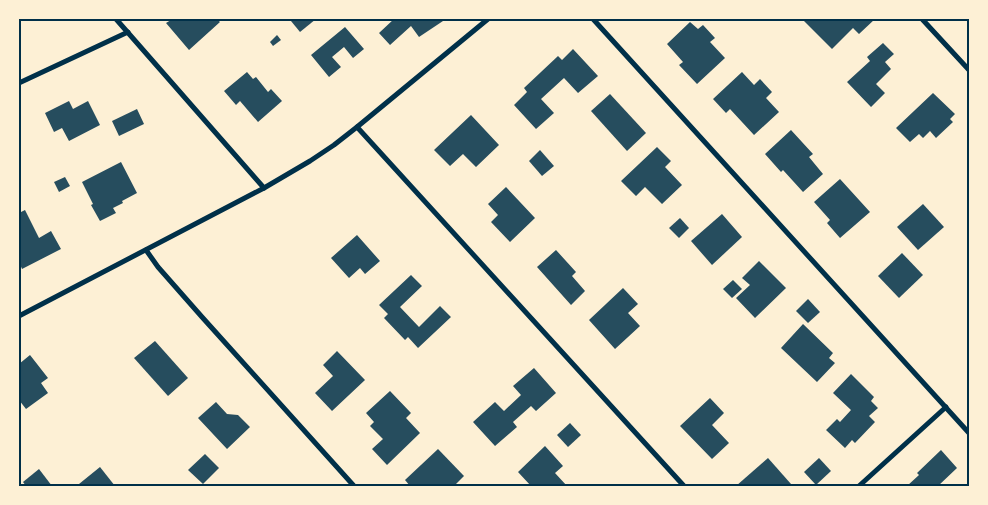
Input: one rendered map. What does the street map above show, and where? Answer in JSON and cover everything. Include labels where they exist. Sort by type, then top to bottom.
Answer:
[{"type":"street","points":[[116,19],[264,188]]},
{"type":"street","points":[[19,316],[264,188],[310,161],[357,127],[488,19]]},
{"type":"street","points":[[593,19],[969,433]]},
{"type":"street","points":[[922,19],[969,70]]},
{"type":"street","points":[[19,84],[128,32]]},
{"type":"street","points":[[357,127],[684,486]]},
{"type":"street","points":[[146,250],[158,267],[202,317],[354,486]]},
{"type":"street","points":[[859,486],[946,407]]},
{"type":"building","points":[[170,19],[217,19],[220,22],[189,50],[166,23]]},
{"type":"building","points":[[294,19],[316,19],[300,32],[291,21]]},
{"type":"building","points":[[394,19],[446,19],[419,37],[411,26],[390,45],[379,33]]},
{"type":"building","points":[[802,19],[875,19],[859,34],[853,28],[832,49]]},
{"type":"building","points":[[690,22],[698,29],[703,25],[715,38],[710,42],[725,58],[697,84],[679,65],[683,62],[667,44]]},
{"type":"building","points":[[345,27],[364,49],[353,58],[344,47],[332,57],[341,67],[329,77],[311,55]]},
{"type":"building","points":[[277,35],[281,40],[273,46],[270,42]]},
{"type":"building","points":[[883,43],[894,54],[885,62],[891,69],[876,84],[885,93],[871,107],[847,82],[870,61],[867,57]]},
{"type":"building","points":[[573,49],[598,76],[578,93],[564,78],[541,99],[554,113],[536,129],[514,105],[527,92],[524,88],[558,56],[562,60]]},
{"type":"building","points":[[247,72],[253,79],[256,77],[268,92],[271,89],[282,101],[258,122],[240,101],[236,105],[224,91]]},
{"type":"building","points":[[742,72],[754,85],[760,79],[772,92],[766,98],[779,112],[754,135],[730,109],[726,113],[713,99]]},
{"type":"building","points":[[933,93],[955,114],[950,119],[953,122],[936,138],[930,131],[923,138],[919,134],[910,142],[896,128]]},
{"type":"building","points":[[610,94],[646,133],[627,151],[591,111]]},
{"type":"building","points":[[69,101],[73,109],[88,101],[100,125],[69,141],[62,128],[54,132],[45,113]]},
{"type":"building","points":[[137,109],[144,124],[119,136],[112,121]]},
{"type":"building","points":[[471,115],[499,145],[476,167],[463,154],[450,166],[434,150]]},
{"type":"building","points":[[791,130],[813,154],[809,157],[823,174],[803,192],[765,154]]},
{"type":"building","points":[[657,147],[671,161],[665,167],[682,185],[662,204],[645,187],[636,196],[621,181]]},
{"type":"building","points":[[540,150],[554,166],[542,176],[529,161]]},
{"type":"building","points":[[121,162],[137,193],[113,208],[116,213],[100,221],[82,182]]},
{"type":"building","points":[[65,177],[70,186],[59,192],[54,182]]},
{"type":"building","points":[[840,179],[870,212],[840,238],[827,223],[830,220],[814,202]]},
{"type":"building","points":[[506,187],[535,218],[510,242],[491,222],[498,215],[488,204]]},
{"type":"building","points":[[923,204],[944,227],[918,250],[897,227]]},
{"type":"building","points":[[25,210],[39,238],[51,231],[61,249],[22,269],[19,262],[19,213]]},
{"type":"building","points":[[722,214],[742,237],[712,265],[691,241]]},
{"type":"building","points":[[680,218],[689,228],[679,238],[669,228]]},
{"type":"building","points":[[357,235],[380,261],[365,274],[360,268],[349,278],[331,258]]},
{"type":"building","points":[[556,250],[576,272],[572,276],[585,291],[571,305],[537,267]]},
{"type":"building","points":[[902,253],[923,275],[899,298],[878,276]]},
{"type":"building","points":[[759,261],[786,288],[755,318],[736,298],[750,285],[742,278]]},
{"type":"building","points":[[411,275],[422,286],[400,307],[419,327],[440,306],[451,317],[418,348],[408,337],[405,340],[384,318],[388,314],[379,305]]},
{"type":"building","points":[[733,280],[742,289],[732,298],[723,289]]},
{"type":"building","points":[[623,288],[638,304],[628,313],[640,326],[615,349],[589,320]]},
{"type":"building","points":[[808,299],[820,312],[808,323],[796,311]]},
{"type":"building","points":[[803,324],[833,353],[829,358],[835,363],[817,382],[781,348]]},
{"type":"building","points":[[155,341],[188,378],[168,396],[134,358]]},
{"type":"building","points":[[337,351],[365,380],[332,411],[315,393],[333,376],[323,365]]},
{"type":"building","points":[[30,355],[48,378],[41,383],[48,393],[26,409],[19,400],[19,364]]},
{"type":"building","points":[[534,368],[556,393],[536,411],[531,406],[513,422],[517,427],[495,446],[473,422],[495,402],[504,411],[521,395],[513,386]]},
{"type":"building","points":[[851,374],[874,397],[871,401],[878,408],[869,416],[875,422],[855,443],[852,440],[845,448],[826,430],[837,419],[840,422],[851,410],[833,393]]},
{"type":"building","points":[[390,391],[411,413],[406,418],[420,433],[387,465],[372,449],[383,439],[370,426],[374,422],[366,413]]},
{"type":"building","points":[[710,398],[724,413],[712,425],[729,443],[712,459],[680,426]]},
{"type":"building","points":[[216,402],[227,414],[238,415],[250,427],[227,449],[198,418]]},
{"type":"building","points":[[570,423],[581,435],[568,447],[557,435]]},
{"type":"building","points":[[545,446],[563,466],[555,473],[567,486],[531,486],[518,472]]},
{"type":"building","points":[[438,449],[464,476],[454,486],[410,486],[405,480]]},
{"type":"building","points":[[941,450],[957,468],[938,486],[907,486],[919,475],[917,473]]},
{"type":"building","points":[[205,454],[219,468],[203,484],[188,470]]},
{"type":"building","points":[[768,458],[791,484],[789,486],[736,486]]},
{"type":"building","points":[[819,458],[831,471],[816,485],[804,472]]},
{"type":"building","points":[[100,467],[115,486],[81,486],[79,484]]},
{"type":"building","points":[[39,469],[52,486],[26,486],[23,482]]}]
